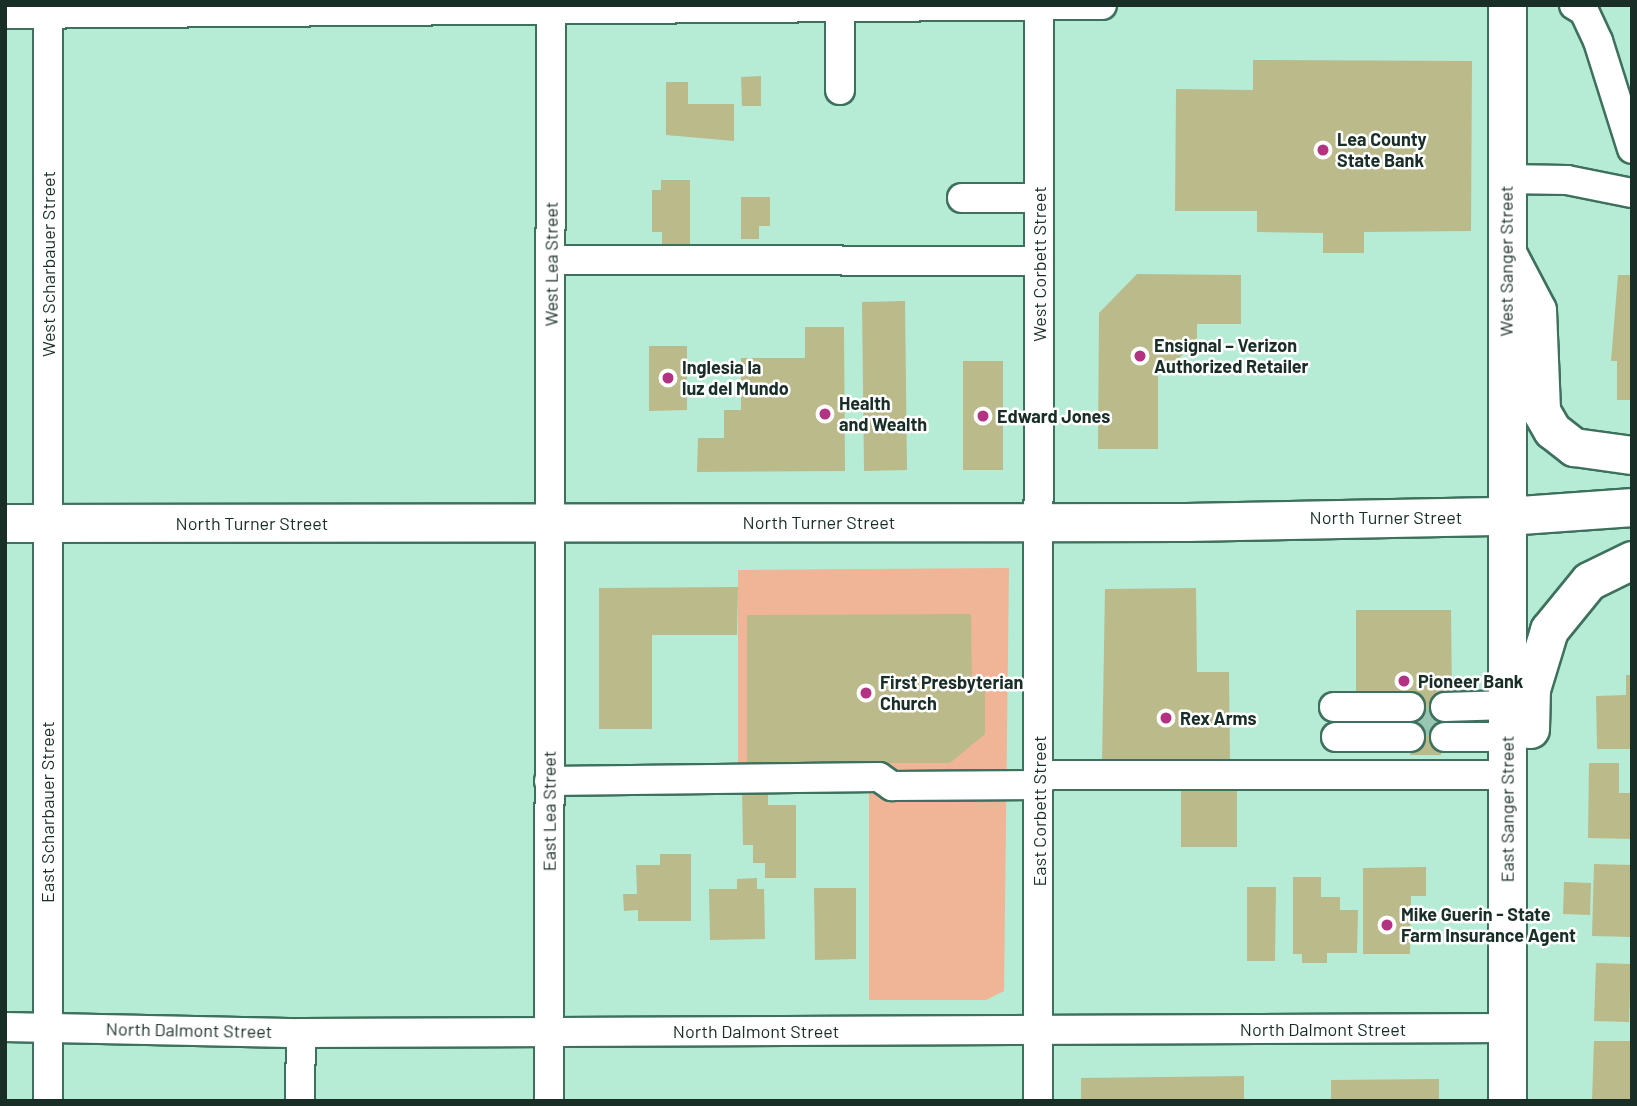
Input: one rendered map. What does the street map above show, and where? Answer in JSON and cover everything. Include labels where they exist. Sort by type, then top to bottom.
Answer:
[{"type":"main road","name":"West Sanger Street","points":[[1507,5],[1507,516]]},
{"type":"main road","points":[[1506,250],[1537,310],[1541,411],[1552,430],[1574,447],[1632,455]]},
{"type":"main road","name":"North Turner Street","points":[[5,523],[1040,522],[1507,516],[1632,507]]},
{"type":"main road","name":"East Sanger Street","points":[[1507,516],[1507,1101]]},
{"type":"main road","points":[[1507,974],[1524,948],[1531,689],[1538,659],[1549,630],[1589,581],[1632,560]]},
{"type":"street","points":[[5,14],[48,10],[1102,5]]},
{"type":"street","points":[[1574,5],[1584,11],[1598,41],[1632,149]]},
{"type":"street","points":[[840,6],[840,90]]},
{"type":"street","name":"West Corbett Street","points":[[1039,6],[1040,522]]},
{"type":"street","name":"West Lea Street","points":[[550,522],[551,7]]},
{"type":"street","name":"West Scharbauer Street","points":[[46,523],[48,10]]},
{"type":"street","points":[[1505,179],[1567,180],[1632,193]]},
{"type":"street","points":[[962,198],[1038,198]]},
{"type":"street","points":[[551,260],[1038,261]]},
{"type":"street","name":"East Lea Street","points":[[549,1101],[550,522]]},
{"type":"street","name":"East Corbett Street","points":[[1038,1101],[1040,522]]},
{"type":"street","name":"East Scharbauer Street","points":[[46,523],[48,1101]]},
{"type":"street","points":[[1335,722],[1410,722]]},
{"type":"street","points":[[1446,722],[1507,722]]},
{"type":"street","points":[[549,780],[879,777],[892,786],[1039,780],[1507,775]]},
{"type":"street","name":"North Dalmont Street","points":[[5,1027],[301,1032],[1507,1028]]},
{"type":"street","points":[[300,1101],[301,1032]]},
{"type":"shaded area","points":[[1009,568],[1004,991],[986,1000],[869,1000],[869,772],[738,772],[738,570]]},
{"type":"building","name":"Lea County State Bank","points":[[1253,60],[1472,61],[1471,231],[1364,232],[1364,253],[1323,253],[1323,233],[1257,232],[1257,211],[1175,211],[1176,89],[1253,90]]},
{"type":"building","points":[[761,76],[761,106],[742,106],[741,77]]},
{"type":"building","points":[[666,82],[688,82],[688,104],[734,104],[734,141],[666,135]]},
{"type":"building","points":[[661,180],[690,180],[690,245],[662,246],[662,232],[652,232],[652,190],[661,190]]},
{"type":"building","points":[[741,197],[770,197],[770,226],[759,226],[759,239],[741,239]]},
{"type":"building","name":"Ensignal – Verizon Authorized Retailer","points":[[1137,274],[1241,275],[1241,324],[1197,324],[1197,338],[1175,363],[1158,363],[1158,449],[1098,449],[1099,313]]},
{"type":"building","points":[[1618,275],[1632,275],[1632,400],[1617,400],[1617,361],[1611,361]]},
{"type":"building","points":[[905,301],[907,470],[864,471],[862,302]]},
{"type":"building","points":[[805,327],[844,327],[845,471],[697,472],[698,438],[724,438],[724,410],[741,410],[741,358],[805,358]]},
{"type":"building","name":"Inglesia la luz del Mundo","points":[[649,346],[687,346],[687,410],[649,411]]},
{"type":"building","name":"Edward Jones","points":[[963,361],[1003,361],[1003,470],[963,470]]},
{"type":"building","points":[[738,587],[737,635],[652,635],[652,729],[599,729],[599,588]]},
{"type":"building","name":"Rex Arms","points":[[1196,588],[1197,672],[1229,672],[1230,762],[1102,763],[1105,589]]},
{"type":"building","name":"Pioneer Bank","points":[[1356,610],[1451,610],[1452,699],[1445,699],[1441,755],[1410,755],[1410,698],[1356,699]]},
{"type":"building","name":"First Presbyterian Church","points":[[971,614],[972,684],[985,684],[985,734],[950,763],[747,763],[747,615]]},
{"type":"building","points":[[1626,675],[1632,675],[1632,749],[1597,749],[1596,696],[1626,695]]},
{"type":"building","points":[[1589,763],[1619,763],[1619,793],[1632,793],[1632,839],[1588,838]]},
{"type":"building","points":[[1181,787],[1237,787],[1237,847],[1181,847]]},
{"type":"building","points":[[742,789],[768,789],[768,805],[796,805],[796,878],[765,878],[765,863],[753,863],[753,845],[743,845]]},
{"type":"building","points":[[660,854],[691,854],[691,921],[638,921],[638,910],[624,911],[623,894],[637,894],[636,865],[660,865]]},
{"type":"building","points":[[1594,864],[1632,865],[1631,937],[1592,936]]},
{"type":"building","name":"Mike Guerin - State Farm Insurance Agent","points":[[1426,867],[1426,896],[1411,896],[1410,954],[1363,954],[1363,868]]},
{"type":"building","points":[[1293,877],[1321,877],[1321,897],[1340,897],[1340,910],[1358,910],[1357,953],[1327,953],[1327,963],[1302,963],[1302,954],[1293,954]]},
{"type":"building","points":[[757,878],[757,889],[764,889],[765,939],[710,940],[709,889],[737,889],[737,879]]},
{"type":"building","points":[[1564,882],[1591,883],[1590,915],[1563,914]]},
{"type":"building","points":[[1247,887],[1276,887],[1275,961],[1247,961]]},
{"type":"building","points":[[814,888],[856,888],[856,959],[815,960]]},
{"type":"building","points":[[1596,963],[1631,964],[1629,1022],[1594,1021]]},
{"type":"building","points":[[1594,1041],[1632,1041],[1632,1101],[1592,1101]]},
{"type":"building","points":[[1244,1076],[1244,1101],[1081,1101],[1081,1078]]},
{"type":"building","points":[[1439,1079],[1439,1101],[1331,1101],[1331,1080]]},
{"type":"tunnel","points":[[1410,722],[1445,722]]},
{"type":"place","name":"Lea County State Bank","points":[[1323,150]]},
{"type":"place","name":"Ensignal – Verizon Authorized Retailer","points":[[1140,356]]},
{"type":"place","name":"Inglesia la luz del Mundo","points":[[668,378]]},
{"type":"place","name":"Health and Wealth","points":[[825,414]]},
{"type":"place","name":"Edward Jones","points":[[983,416]]},
{"type":"place","name":"Pioneer Bank","points":[[1404,681]]},
{"type":"place","name":"First Presbyterian Church","points":[[866,693]]},
{"type":"place","name":"Rex Arms","points":[[1166,718]]},
{"type":"place","name":"Mike Guerin - State Farm Insurance Agent","points":[[1387,925]]}]
